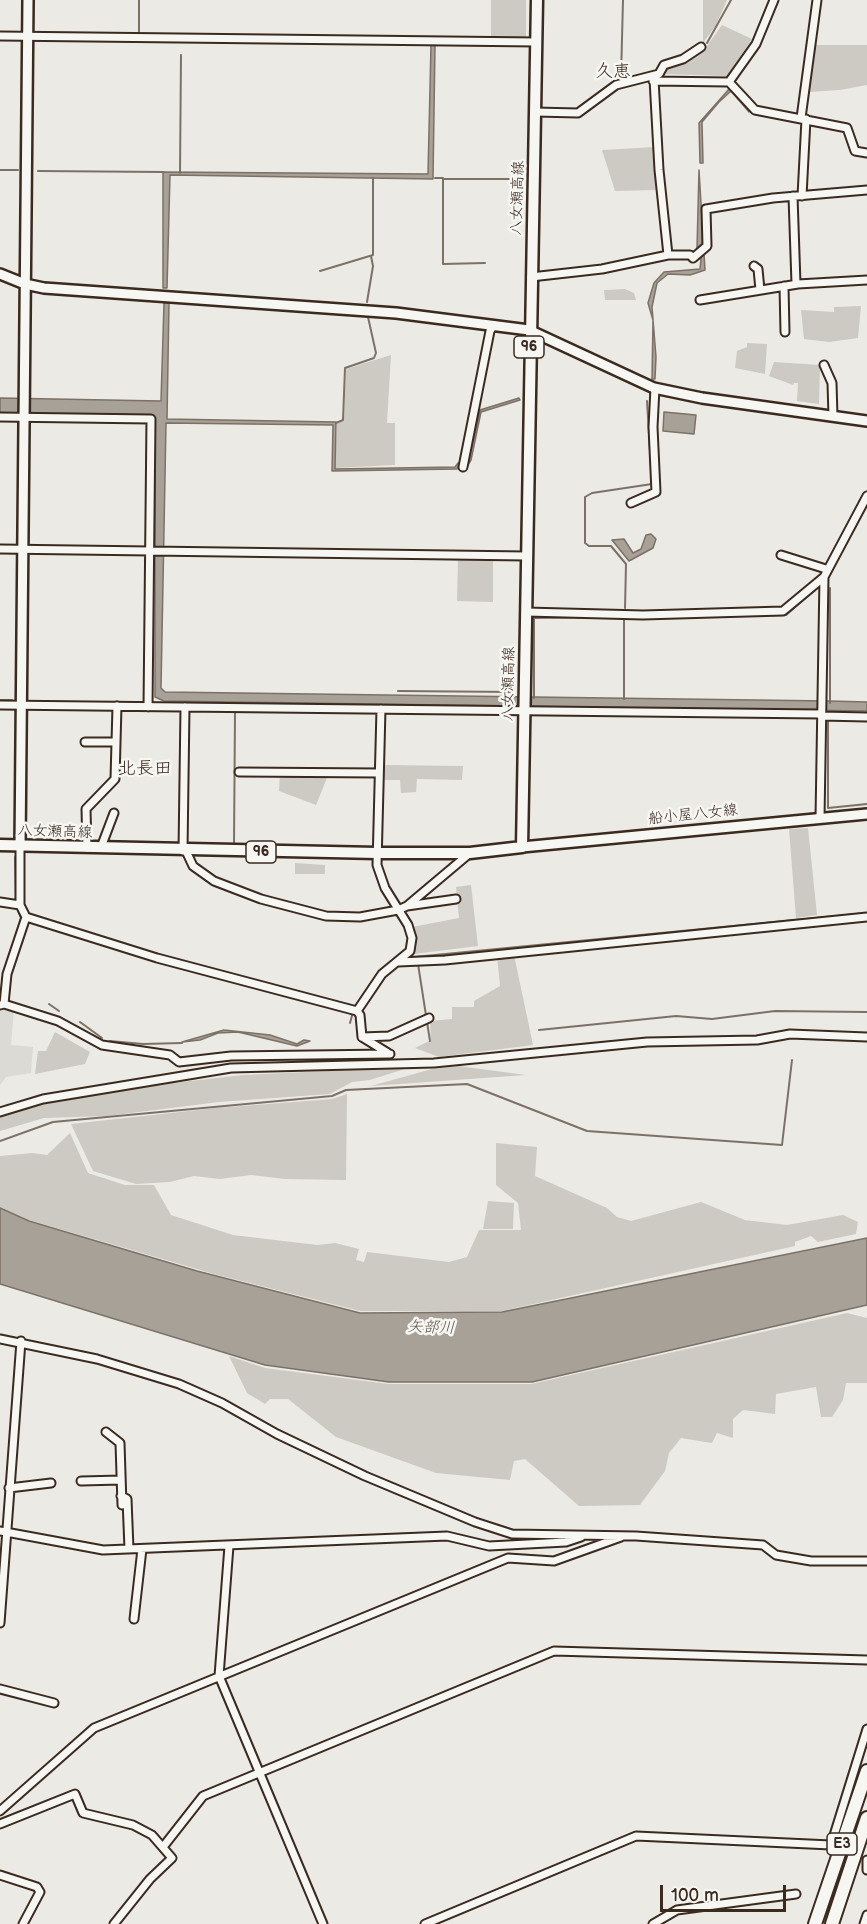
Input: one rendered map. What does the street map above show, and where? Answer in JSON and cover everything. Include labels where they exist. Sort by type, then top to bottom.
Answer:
[{"type":"highway","name":"E3","points":[[816,1920],[867,1771]]},
{"type":"highway","name":"E3","points":[[832,1923],[867,1818]]},
{"type":"main road","name":"八女瀬高線","points":[[0,845],[184,851],[377,853],[470,853],[522,847],[529,330],[537,0]]},
{"type":"street","points":[[27,0],[20,705],[20,904],[26,917],[7,974],[2,1004],[58,1021],[102,1044],[170,1055],[179,1062],[231,1056],[390,1054],[363,1037]]},
{"type":"street","points":[[729,82],[756,44],[774,0]]},
{"type":"street","points":[[802,196],[804,119],[817,0]]},
{"type":"street","points":[[0,36],[537,42]]},
{"type":"street","points":[[668,255],[654,79],[664,65],[683,59],[701,47]]},
{"type":"street","points":[[535,112],[578,113],[616,85],[654,79],[729,82],[755,110],[847,128],[855,151],[867,153]]},
{"type":"street","points":[[531,277],[602,269],[668,255],[690,255],[693,258],[707,246],[706,209],[793,196],[867,190]]},
{"type":"street","points":[[793,196],[796,284]]},
{"type":"street","points":[[754,266],[758,269],[760,290]]},
{"type":"street","points":[[0,274],[25,284],[44,288],[396,313],[529,330],[655,388],[702,398],[867,421]]},
{"type":"street","points":[[700,300],[796,284],[867,280]]},
{"type":"street","points":[[784,286],[785,332]]},
{"type":"street","points":[[463,467],[490,331],[495,325]]},
{"type":"street","points":[[824,365],[832,383],[833,416]]},
{"type":"street","points":[[631,502],[656,492],[653,427],[655,388]]},
{"type":"street","points":[[0,417],[151,419],[148,707]]},
{"type":"street","points":[[526,612],[643,615],[783,611],[825,573],[867,496]]},
{"type":"street","points":[[0,549],[526,556]]},
{"type":"street","points":[[781,555],[825,573]]},
{"type":"street","points":[[820,818],[825,573]]},
{"type":"street","points":[[0,705],[381,710],[523,708],[867,717]]},
{"type":"street","points":[[87,848],[86,809],[115,779],[117,706]]},
{"type":"street","points":[[185,707],[184,851],[193,866],[214,881],[261,899],[326,916],[360,917],[398,910],[406,906],[470,853]]},
{"type":"street","points":[[357,1011],[381,974],[410,951],[412,938],[385,888],[377,853],[381,710]]},
{"type":"street","points":[[85,742],[116,742]]},
{"type":"street","points":[[239,772],[379,773]]},
{"type":"street","points":[[103,842],[114,813]]},
{"type":"street","name":"船小屋八女線","points":[[522,847],[867,814]]},
{"type":"street","points":[[406,906],[456,899]]},
{"type":"street","points":[[0,902],[20,904]]},
{"type":"street","points":[[26,917],[157,958],[357,1011],[360,1015],[363,1037]]},
{"type":"street","points":[[398,962],[415,963],[867,917]]},
{"type":"street","points":[[363,1037],[389,1036],[429,1018]]},
{"type":"street","points":[[0,1112],[43,1099],[231,1068],[434,1063],[647,1042],[757,1040],[790,1034],[867,1037]]},
{"type":"street","points":[[0,1339],[21,1341],[97,1359],[179,1384],[222,1403],[277,1434],[365,1476],[475,1522],[512,1534],[623,1536],[763,1545],[776,1555],[811,1561],[867,1561]]},
{"type":"street","points":[[0,1623],[3,1532],[9,1488],[21,1341]]},
{"type":"street","points":[[106,1432],[120,1443],[122,1505]]},
{"type":"street","points":[[81,1481],[121,1480]]},
{"type":"street","points":[[9,1488],[51,1483]]},
{"type":"street","points":[[121,1496],[127,1499],[129,1549]]},
{"type":"street","points":[[3,1532],[103,1550],[447,1536],[489,1546],[566,1542],[587,1535]]},
{"type":"street","points":[[0,1811],[94,1728],[508,1558],[554,1561],[623,1536]]},
{"type":"street","points":[[229,1546],[219,1676],[323,1924]]},
{"type":"street","points":[[134,1619],[142,1549]]},
{"type":"street","points":[[164,1847],[203,1796],[554,1651],[867,1660]]},
{"type":"street","points":[[0,1689],[54,1703]]},
{"type":"street","points":[[425,1924],[636,1836],[831,1845],[867,1729]]},
{"type":"street","points":[[0,1824],[75,1794],[83,1812],[133,1825],[152,1835],[172,1858],[150,1879],[114,1924]]},
{"type":"street","points":[[867,1860],[867,1870]]},
{"type":"street","points":[[0,1875],[37,1887],[40,1892],[24,1924]]},
{"type":"street","points":[[653,1924],[678,1910],[796,1894]]},
{"type":"street","points":[[864,1924],[867,1915]]},
{"type":"shaded area","points":[[491,0],[526,0],[526,38],[491,37]]},
{"type":"shaded area","points":[[703,0],[727,0],[716,25],[703,43]]},
{"type":"shaded area","points":[[722,25],[752,39],[727,76],[661,74],[666,66],[684,62],[707,46]]},
{"type":"shaded area","points":[[813,45],[867,45],[867,85],[809,92]]},
{"type":"shaded area","points":[[655,147],[659,190],[615,191],[602,150]]},
{"type":"shaded area","points":[[625,289],[634,293],[636,300],[605,300],[604,290]]},
{"type":"shaded area","points":[[861,306],[858,338],[829,342],[804,339],[801,310],[834,312],[834,307]]},
{"type":"shaded area","points":[[747,343],[767,344],[765,374],[735,368],[737,351],[747,347]]},
{"type":"shaded area","points":[[391,355],[387,423],[395,423],[395,465],[335,468],[337,424],[344,420],[346,369]]},
{"type":"shaded area","points":[[774,362],[820,365],[819,404],[797,401],[798,383],[793,385],[769,376]]},
{"type":"shaded area","points":[[458,560],[493,560],[493,602],[457,601]]},
{"type":"shaded area","points":[[382,765],[463,766],[462,780],[417,779],[416,792],[401,793],[400,780],[382,780]]},
{"type":"shaded area","points":[[280,773],[329,773],[316,805],[279,791]]},
{"type":"shaded area","points":[[808,828],[817,915],[796,918],[789,829]]},
{"type":"shaded area","points":[[295,863],[325,865],[325,874],[295,874]]},
{"type":"shaded area","points":[[471,885],[478,946],[414,954],[412,927],[459,918],[456,887]]},
{"type":"shaded area","points":[[514,955],[533,1045],[439,1057],[415,1048],[431,1040],[430,1021],[452,1019],[452,1007],[474,1007],[474,1001],[500,986],[497,956]]},
{"type":"shaded area","points":[[14,1009],[11,1045],[33,1047],[31,1073],[6,1077],[0,1085],[0,1010]]},
{"type":"shaded area","points":[[55,1032],[90,1052],[85,1064],[35,1074],[38,1051],[46,1051]]},
{"type":"shaded area","points":[[458,1066],[526,1075],[371,1086],[432,1069]]},
{"type":"shaded area","points":[[411,1067],[370,1080],[352,1082],[330,1094],[219,1102],[107,1116],[44,1118],[0,1131],[0,1117],[14,1111],[55,1101],[137,1087],[243,1075]]},
{"type":"shaded area","points":[[347,1094],[346,1180],[285,1179],[251,1175],[220,1179],[194,1176],[170,1182],[136,1184],[93,1171],[71,1124],[216,1108],[332,1099]]},
{"type":"shaded area","points":[[70,1133],[88,1173],[125,1185],[154,1185],[171,1215],[233,1235],[317,1245],[335,1243],[359,1249],[356,1260],[364,1262],[367,1252],[449,1262],[467,1257],[479,1230],[521,1230],[518,1203],[496,1185],[496,1143],[537,1147],[535,1176],[607,1208],[617,1217],[631,1221],[701,1202],[745,1220],[787,1225],[843,1215],[858,1222],[856,1234],[818,1242],[811,1236],[795,1242],[795,1246],[502,1311],[360,1311],[214,1274],[29,1220],[0,1208],[0,1156],[33,1153],[47,1155]]},
{"type":"shaded area","points":[[488,1201],[514,1203],[513,1229],[483,1229]]},
{"type":"shaded area","points":[[847,1313],[867,1318],[867,1383],[846,1383],[843,1400],[832,1417],[821,1417],[816,1387],[776,1394],[775,1414],[743,1410],[733,1419],[733,1438],[717,1433],[712,1443],[681,1438],[669,1453],[665,1471],[640,1505],[579,1506],[525,1459],[514,1461],[510,1480],[436,1473],[336,1437],[288,1399],[270,1399],[265,1404],[247,1393],[229,1356],[265,1368],[389,1384],[531,1384]]},
{"type":"water","points":[[431,45],[435,45],[433,179],[170,175],[167,288],[163,288],[163,172],[428,174]]},
{"type":"water","points":[[730,88],[749,107],[749,112],[731,91],[719,102],[702,122],[703,163],[700,163],[699,123]]},
{"type":"water","points":[[699,170],[705,270],[690,275],[668,274],[657,283],[652,307],[656,357],[655,379],[652,379],[653,320],[648,303],[654,283],[664,272],[700,269],[701,259],[697,248]]},
{"type":"water","points":[[164,303],[169,303],[167,419],[336,422],[335,469],[455,467],[458,463],[468,463],[480,410],[519,398],[520,400],[481,412],[471,460],[468,465],[460,464],[457,469],[332,471],[333,425],[166,423],[161,688],[165,692],[867,702],[867,711],[164,701],[155,697],[155,417],[152,415],[0,413],[0,398],[161,401]]},
{"type":"water","points":[[664,412],[696,415],[694,434],[663,431]]},
{"type":"water","points":[[651,534],[656,539],[653,548],[629,561],[612,540],[624,539],[633,553],[641,549],[646,535]]},
{"type":"water","points":[[224,1030],[270,1035],[297,1044],[304,1040],[310,1041],[297,1046],[238,1032],[218,1033],[200,1040],[182,1042]]},
{"type":"water","name":"矢部川","points":[[0,1208],[29,1221],[197,1271],[360,1313],[502,1312],[867,1238],[867,1305],[532,1382],[389,1382],[265,1365],[0,1284]]},
{"type":"waterway","points":[[139,0],[139,34],[163,34]]},
{"type":"waterway","points":[[621,78],[623,0]]},
{"type":"waterway","points":[[707,43],[731,0]]},
{"type":"waterway","points":[[180,173],[181,55]]},
{"type":"waterway","points":[[0,170],[18,170]]},
{"type":"waterway","points":[[38,171],[163,172]]},
{"type":"waterway","points":[[320,271],[373,255],[373,178]]},
{"type":"waterway","points":[[435,178],[443,178],[443,264],[485,263]]},
{"type":"waterway","points":[[444,179],[522,179]]},
{"type":"waterway","points":[[367,302],[373,266],[371,256]]},
{"type":"waterway","points":[[336,423],[343,420],[345,368],[374,358],[376,353],[368,317]]},
{"type":"waterway","points":[[625,608],[626,564],[611,546],[589,546],[585,543],[585,497],[592,493],[652,484],[647,401]]},
{"type":"waterway","points":[[830,588],[830,703]]},
{"type":"waterway","points":[[534,698],[534,618],[786,615],[816,589]]},
{"type":"waterway","points":[[624,618],[624,699]]},
{"type":"waterway","points":[[398,691],[514,692]]},
{"type":"waterway","points":[[0,700],[12,700]]},
{"type":"waterway","points":[[234,843],[235,713]]},
{"type":"waterway","points":[[828,721],[828,808],[867,804]]},
{"type":"waterway","points":[[15,857],[16,902]]},
{"type":"waterway","points":[[17,908],[21,918],[20,925]]},
{"type":"waterway","points":[[404,958],[867,913]]},
{"type":"waterway","points":[[418,964],[430,1041]]},
{"type":"waterway","points":[[2,985],[4,973]]},
{"type":"waterway","points":[[49,1004],[59,1011]]},
{"type":"waterway","points":[[539,1030],[676,1016],[712,1019],[775,1011],[867,1012]]},
{"type":"waterway","points":[[350,1023],[353,1012]]},
{"type":"waterway","points":[[80,1022],[102,1038]]},
{"type":"waterway","points":[[110,1041],[143,1044],[182,1043]]},
{"type":"waterway","points":[[0,1141],[53,1122],[332,1096],[346,1090],[467,1084],[587,1131],[782,1145],[792,1060]]},
{"type":"district","name":"久恵","points":[[613,72]]},
{"type":"district","name":"北長田","points":[[145,769]]}]
